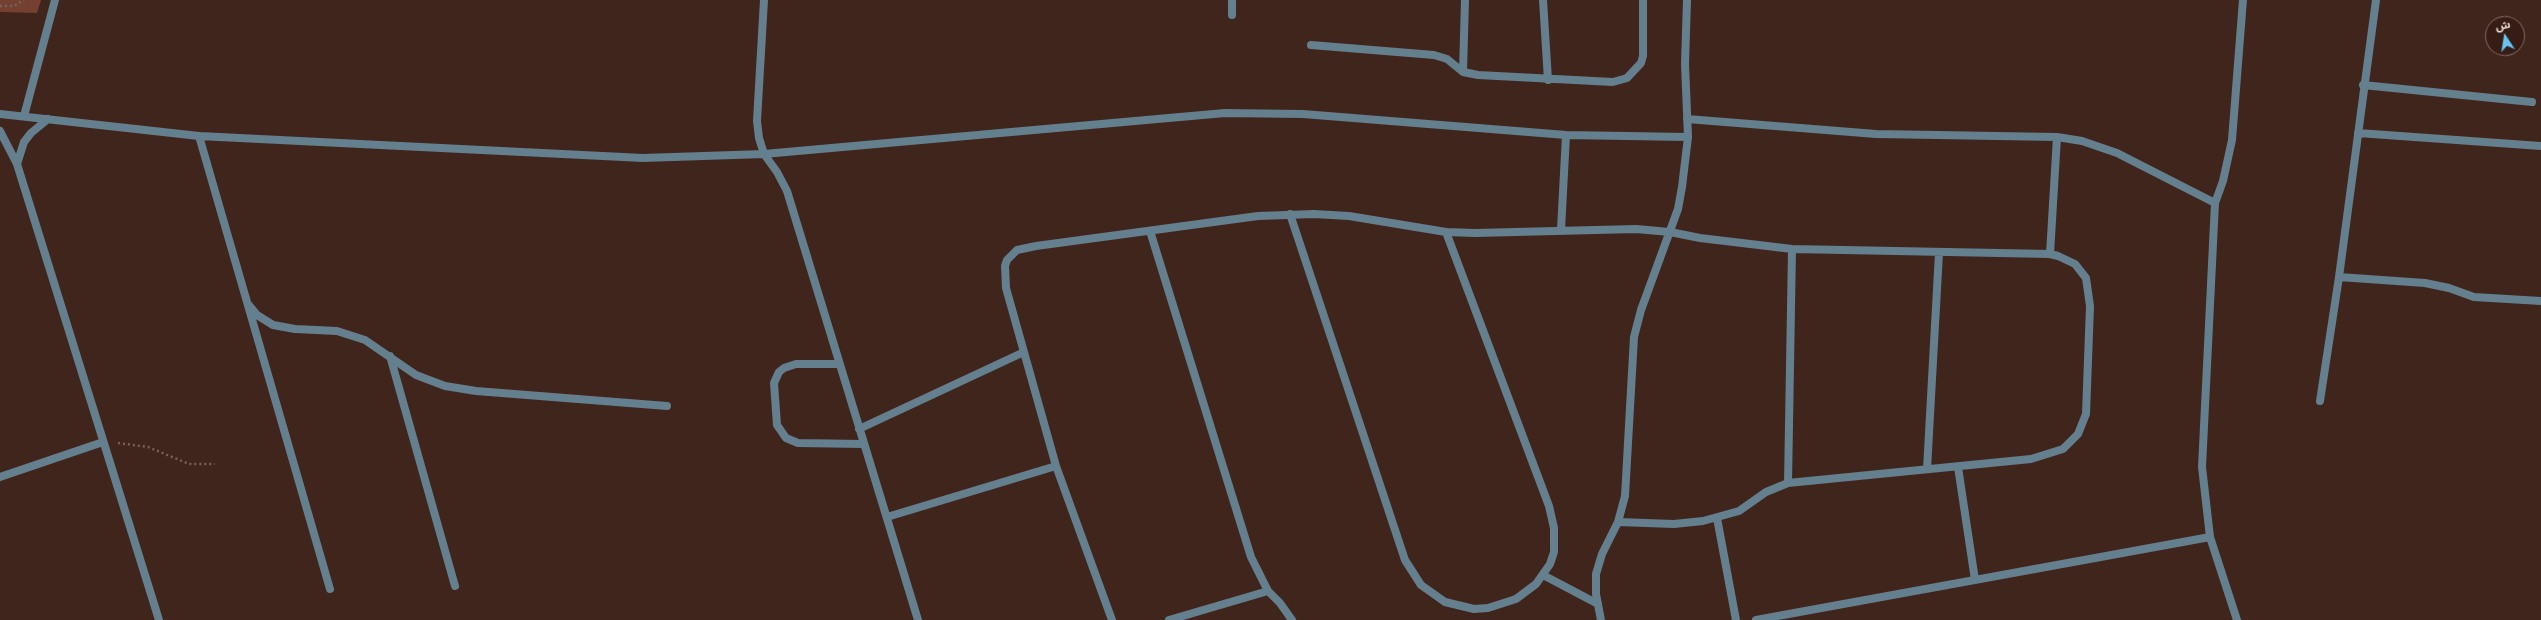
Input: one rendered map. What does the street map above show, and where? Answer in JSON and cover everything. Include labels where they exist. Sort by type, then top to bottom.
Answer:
[{"type":"street","points":[[24,116],[55,0]]},
{"type":"street","points":[[764,0],[757,121],[764,154],[777,172],[787,191],[863,444],[918,620]]},
{"type":"street","points":[[1232,0],[1232,15]]},
{"type":"street","points":[[1463,72],[1465,0]]},
{"type":"street","points":[[1543,0],[1548,80]]},
{"type":"street","points":[[1311,45],[1434,55],[1447,59],[1463,72],[1478,75],[1548,80],[1613,82],[1633,74],[1643,56],[1643,0]]},
{"type":"street","points":[[1601,620],[1595,584],[1598,564],[1618,522],[1625,496],[1634,337],[1641,310],[1680,202],[1688,137],[1685,64],[1687,0]]},
{"type":"street","points":[[2237,620],[2210,537],[2202,467],[2215,203],[2223,181],[2232,140],[2243,0]]},
{"type":"street","points":[[2320,401],[2339,277],[2363,85],[2376,0]]},
{"type":"street","points":[[2363,85],[2532,102]]},
{"type":"street","points":[[0,114],[199,136],[642,158],[764,154],[1225,113],[1304,114],[1566,135],[1688,137]]},
{"type":"street","points":[[17,164],[24,142],[31,133],[48,119]]},
{"type":"street","points":[[1687,119],[1876,134],[2057,137],[2082,141],[2117,153],[2215,203]]},
{"type":"street","points":[[0,130],[17,164],[159,620]]},
{"type":"street","points":[[2358,133],[2541,146]]},
{"type":"street","points":[[1561,230],[1566,135]]},
{"type":"street","points":[[199,136],[245,300],[330,589]]},
{"type":"street","points":[[2050,254],[2057,137]]},
{"type":"street","points":[[1290,214],[1405,560],[1421,585],[1439,598],[1459,607],[1474,609],[1503,605],[1536,584],[1543,575],[1554,552],[1555,540],[1552,517],[1446,232]]},
{"type":"street","points":[[1112,620],[1056,466],[1004,280],[1005,266],[1012,254],[1036,246],[1258,216],[1290,214],[1349,216],[1446,232],[1503,234],[1561,230],[1636,229],[1670,232],[1700,238],[1792,249],[2050,254],[2063,258],[2074,264],[2081,271],[2089,286],[2087,403],[2084,425],[2071,442],[2053,454],[2031,460],[1927,469],[1788,484],[1766,492],[1739,511],[1717,518],[1674,524],[1618,522]]},
{"type":"street","points":[[1150,231],[1251,557],[1268,591],[1280,603],[1292,620]]},
{"type":"street","points":[[1788,484],[1792,249]]},
{"type":"street","points":[[1927,469],[1939,253]]},
{"type":"street","points":[[2339,277],[2425,283],[2449,288],[2474,297],[2541,301]]},
{"type":"street","points":[[245,300],[257,315],[273,325],[295,329],[322,329],[352,335],[379,347],[416,375],[430,381],[460,389],[667,406]]},
{"type":"street","points":[[859,429],[1024,352]]},
{"type":"street","points":[[390,356],[455,586]]},
{"type":"street","points":[[839,364],[796,364],[784,368],[779,372],[774,383],[777,425],[786,438],[798,443],[863,444]]},
{"type":"street","points":[[0,477],[103,442]]},
{"type":"street","points":[[887,517],[1056,466]]},
{"type":"street","points":[[1958,467],[1975,580]]},
{"type":"street","points":[[1717,518],[1736,620]]},
{"type":"street","points":[[1756,620],[2210,537]]},
{"type":"street","points":[[1543,575],[1598,604]]},
{"type":"street","points":[[1168,620],[1268,591]]},
{"type":"path","points":[[0,6],[14,6],[24,0]]},
{"type":"path","points":[[103,442],[142,445],[195,465],[215,464]]},
{"type":"shaded area","points":[[0,0],[41,0],[37,13],[0,12]]}]
